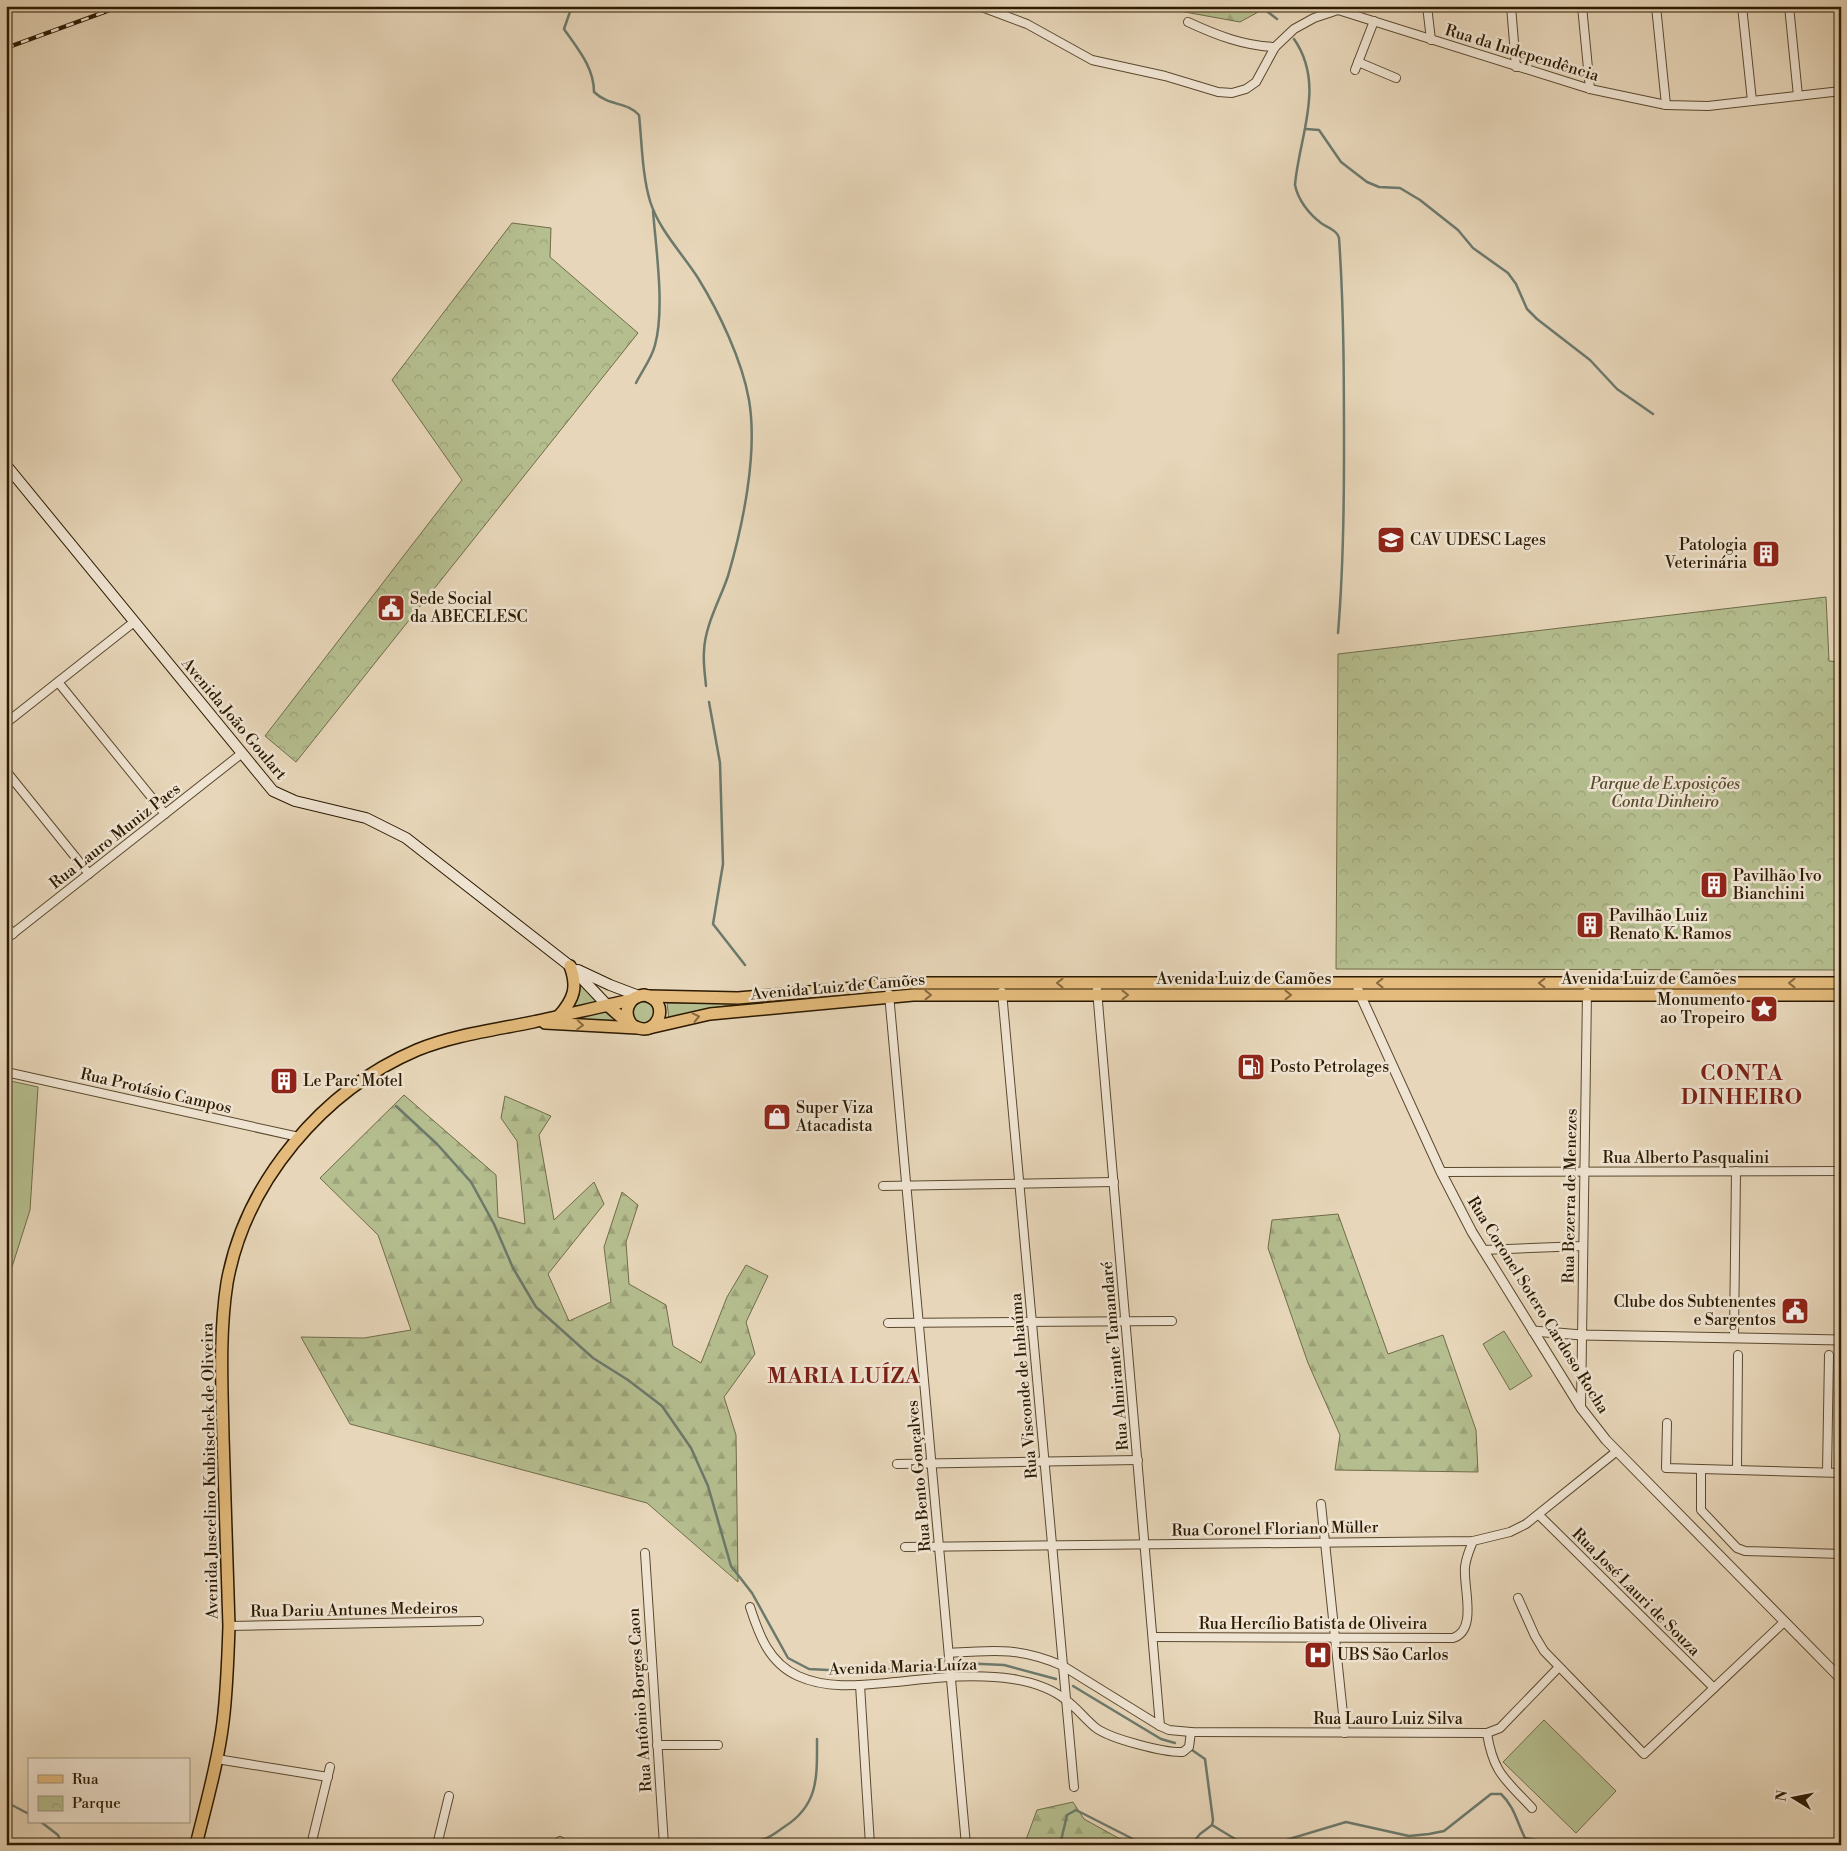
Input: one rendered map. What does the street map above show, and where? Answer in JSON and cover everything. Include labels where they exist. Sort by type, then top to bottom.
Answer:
[{"type":"main road","name":"Avenida João Goulart","points":[[6,465],[273,791],[282,797],[366,818],[406,838],[570,966],[607,1005]]},
{"type":"main road","name":"Avenida João Goulart","points":[[570,966],[610,986],[640,997]]},
{"type":"main road","points":[[559,1016],[568,1005],[575,988],[576,979],[570,966]]},
{"type":"main road","name":"Avenida Luiz de Camões","points":[[640,997],[738,998],[889,990],[1357,989],[1587,983],[1841,983]]},
{"type":"main road","name":"Avenida Luiz de Camões","points":[[1357,989],[1586,995],[1841,995]]},
{"type":"main road","name":"Avenida Luiz de Camões","points":[[640,1027],[710,1014],[889,990]]},
{"type":"main road","points":[[640,997],[657,1002],[660,1012],[657,1022],[640,1027],[629,1021],[626,1010],[640,997]]},
{"type":"main road","name":"Avenida Juscelino Kubitschek de Oliveira","points":[[196,1845],[217,1759],[225,1702],[229,1626],[222,1374],[224,1309],[234,1253],[247,1220],[276,1166],[299,1137],[340,1098],[393,1062],[446,1040],[640,997]]},
{"type":"main road","points":[[607,1005],[640,1027]]},
{"type":"main road","name":"Avenida Juscelino Kubitschek de Oliveira","points":[[531,1022],[640,1027]]},
{"type":"street","name":"Rua da Independência","points":[[979,6],[1027,24],[1092,60],[1165,76],[1218,92],[1232,93],[1246,90],[1261,75],[1276,48],[1294,29],[1336,8],[1431,40],[1590,89],[1666,105],[1708,106],[1841,91]]},
{"type":"street","points":[[1427,6],[1431,40]]},
{"type":"street","points":[[1511,6],[1516,67]]},
{"type":"street","points":[[1582,6],[1590,89]]},
{"type":"street","points":[[1656,6],[1666,105]]},
{"type":"street","points":[[1742,6],[1752,101]]},
{"type":"street","points":[[1789,6],[1798,96]]},
{"type":"street","points":[[1355,70],[1374,21]]},
{"type":"street","points":[[1188,22],[1223,37],[1250,45],[1276,48]]},
{"type":"street","points":[[1358,62],[1396,78]]},
{"type":"street","points":[[6,723],[134,622]]},
{"type":"street","points":[[58,682],[166,814]]},
{"type":"street","name":"Rua Lauro Muniz Paes","points":[[6,939],[241,754]]},
{"type":"street","points":[[6,771],[89,874]]},
{"type":"street","points":[[6,925],[13,934]]},
{"type":"street","name":"Rua Bezerra de Menezes","points":[[1581,1408],[1587,983]]},
{"type":"street","name":"Rua Visconde de Inhaúma","points":[[1002,989],[1074,1786]]},
{"type":"street","name":"Rua Almirante Tamandaré","points":[[1097,989],[1160,1726]]},
{"type":"street","name":"Rua Coronel Sotero Cardoso Rocha","points":[[1357,989],[1440,1172],[1483,1250],[1581,1408],[1618,1451],[1841,1679]]},
{"type":"street","name":"Rua Bento Gonçalves","points":[[889,990],[966,1845]]},
{"type":"street","name":"Rua Protásio Campos","points":[[6,1072],[299,1137]]},
{"type":"street","points":[[1734,1337],[1736,1171]]},
{"type":"street","name":"Rua Alberto Pasqualini","points":[[1440,1172],[1841,1171]]},
{"type":"street","points":[[883,1186],[1114,1182]]},
{"type":"street","points":[[1483,1250],[1583,1246]]},
{"type":"street","points":[[888,1323],[1172,1321]]},
{"type":"street","points":[[1533,1331],[1582,1334],[1841,1340]]},
{"type":"street","points":[[1737,1470],[1738,1355]]},
{"type":"street","points":[[1827,1472],[1829,1355]]},
{"type":"street","points":[[1667,1422],[1666,1468],[1841,1473]]},
{"type":"street","name":"Rua Coronel Floriano Müller","points":[[905,1547],[1473,1541],[1510,1532],[1539,1515],[1618,1451]]},
{"type":"street","points":[[897,1464],[1138,1460]]},
{"type":"street","points":[[1701,1469],[1701,1510],[1737,1548],[1745,1551],[1841,1554]]},
{"type":"street","points":[[1321,1504],[1345,1732]]},
{"type":"street","name":"Rua José Lauri de Souza","points":[[1539,1515],[1714,1688]]},
{"type":"street","name":"Rua Hercílio Batista de Oliveira","points":[[1153,1637],[1452,1638],[1460,1636],[1466,1624],[1466,1558],[1473,1541]]},
{"type":"street","name":"Rua Antônio Borges Caon","points":[[644,1553],[664,1845]]},
{"type":"street","points":[[1518,1598],[1535,1636],[1558,1668],[1644,1754],[1784,1622]]},
{"type":"street","name":"Avenida Maria Luíza","points":[[750,1607],[765,1646],[785,1669],[798,1676],[827,1685],[860,1685],[951,1677],[1013,1679],[1050,1690],[1066,1700],[1098,1729],[1128,1741],[1183,1752],[1189,1747],[1190,1732],[1169,1730],[1160,1726],[1063,1666],[1033,1654],[1016,1651],[949,1654]]},
{"type":"street","name":"Rua Dariu Antunes Medeiros","points":[[229,1626],[479,1621]]},
{"type":"street","points":[[1532,1808],[1497,1768],[1492,1759],[1488,1733],[1500,1728],[1558,1668]]},
{"type":"street","points":[[860,1685],[870,1845]]},
{"type":"street","name":"Rua Lauro Luiz Silva","points":[[1190,1732],[1488,1733]]},
{"type":"street","points":[[657,1746],[718,1745]]},
{"type":"street","points":[[217,1759],[328,1776]]},
{"type":"street","points":[[311,1845],[330,1767]]},
{"type":"street","points":[[437,1845],[449,1796]]},
{"type":"green space","points":[[1177,6],[1269,6],[1240,22],[1185,12]]},
{"type":"green space","name":"Sede Social da ABECELESC","points":[[512,223],[551,228],[550,257],[638,333],[296,762],[265,736],[462,480],[392,380]]},
{"type":"green space","name":"Parque de Exposições Conta Dinheiro","points":[[1826,597],[1829,661],[1841,662],[1841,970],[1336,969],[1338,654]]},
{"type":"green space","points":[[580,980],[601,1003],[570,1010],[579,996]]},
{"type":"green space","points":[[880,991],[880,993],[746,1003],[693,1012],[669,1019],[667,1003],[736,1003]]},
{"type":"green space","points":[[644,1002],[654,1009],[655,1013],[648,1023],[644,1024],[634,1017],[633,1013],[640,1003]]},
{"type":"green space","points":[[605,1008],[623,1023],[554,1020]]},
{"type":"green space","points":[[6,1080],[38,1087],[30,1210],[6,1286]]},
{"type":"green space","points":[[404,1095],[496,1175],[498,1217],[525,1224],[517,1141],[501,1118],[505,1096],[551,1116],[539,1135],[554,1220],[594,1182],[604,1204],[548,1274],[569,1321],[611,1302],[604,1247],[622,1192],[638,1205],[626,1242],[629,1284],[666,1305],[673,1346],[701,1363],[727,1297],[746,1265],[768,1276],[746,1322],[755,1354],[724,1397],[736,1435],[738,1582],[647,1503],[350,1424],[301,1337],[364,1338],[411,1330],[378,1235],[320,1178]]},
{"type":"green space","points":[[1338,1214],[1388,1354],[1443,1335],[1476,1430],[1478,1472],[1335,1470],[1340,1435],[1308,1363],[1268,1248],[1272,1220]]},
{"type":"green space","points":[[1504,1331],[1532,1376],[1510,1390],[1483,1344]]},
{"type":"green space","points":[[1544,1720],[1616,1791],[1576,1833],[1503,1762]]},
{"type":"green space","points":[[1073,1802],[1084,1819],[1131,1845],[1024,1845],[1037,1810]]},
{"type":"waterway","points":[[572,6],[564,29],[588,66],[594,92],[600,97],[629,108],[639,115],[645,180],[654,212],[665,232],[698,278],[722,321],[741,369],[749,400],[752,443],[744,512],[728,576],[710,622],[705,641],[706,686]]},
{"type":"waterway","points":[[1260,6],[1277,19]]},
{"type":"waterway","points":[[1294,39],[1303,56],[1308,74],[1309,92],[1308,111],[1295,185],[1301,201],[1308,211],[1321,223],[1334,231],[1339,238],[1342,292],[1344,476],[1338,633]]},
{"type":"waterway","points":[[1306,129],[1319,130],[1341,162],[1367,182],[1379,187],[1400,188],[1420,200],[1458,230],[1473,248],[1508,273],[1516,284],[1527,309],[1537,319],[1590,360],[1617,389],[1653,414]]},
{"type":"waterway","points":[[636,383],[652,355],[658,330],[660,297],[653,211]]},
{"type":"waterway","points":[[709,702],[720,763],[723,864],[713,924],[745,965]]},
{"type":"waterway","points":[[396,1106],[437,1144],[471,1182],[494,1224],[513,1268],[536,1307],[593,1358],[628,1380],[662,1406],[691,1448],[708,1486],[731,1566],[752,1593],[788,1658],[809,1669],[859,1671],[936,1667]]},
{"type":"waterway","points":[[960,1663],[1004,1665],[1056,1679]]},
{"type":"waterway","points":[[1073,1686],[1161,1739],[1175,1743]]},
{"type":"waterway","points":[[699,1845],[715,1841],[756,1841],[764,1839],[795,1818],[810,1800],[814,1789],[817,1766],[817,1739]]},
{"type":"waterway","points":[[1192,1750],[1205,1759],[1213,1820],[1212,1825]]},
{"type":"waterway","points":[[1269,1845],[1346,1822],[1409,1836],[1444,1831],[1491,1794],[1501,1794],[1505,1799],[1512,1809],[1525,1838],[1565,1845]]},
{"type":"waterway","points":[[6,1802],[28,1813]]},
{"type":"waterway","points":[[1060,1845],[1067,1815],[1076,1810],[1137,1841],[1140,1845]]},
{"type":"waterway","points":[[44,1824],[58,1835],[62,1845]]},
{"type":"waterway","points":[[1191,1845],[1200,1834],[1212,1825],[1245,1845]]},
{"type":"railway","points":[[6,48],[121,6]]},
{"type":"place","name":"CAV UDESC Lages","points":[[1391,540]]},
{"type":"place","name":"Patologia Veterinária","points":[[1766,554]]},
{"type":"place","name":"Sede Social da ABECELESC","points":[[391,608]]},
{"type":"place","name":"Pavilhão Ivo Bianchini","points":[[1714,885]]},
{"type":"place","name":"Pavilhão Luiz Renato K. Ramos","points":[[1590,925]]},
{"type":"place","name":"Monumento ao Tropeiro","points":[[1764,1009]]},
{"type":"place","name":"Posto Petrolages","points":[[1251,1067]]},
{"type":"place","name":"Le Parc Motel","points":[[284,1081]]},
{"type":"place","name":"Super Viza Atacadista","points":[[777,1117]]},
{"type":"place","name":"Clube dos Subtenentes e Sargentos","points":[[1795,1311]]},
{"type":"place","name":"UBS São Carlos","points":[[1318,1655]]},
{"type":"district","name":"CONTA DINHEIRO","points":[[1742,1086]]},
{"type":"district","name":"MARIA LUÍZA","points":[[844,1377]]}]
